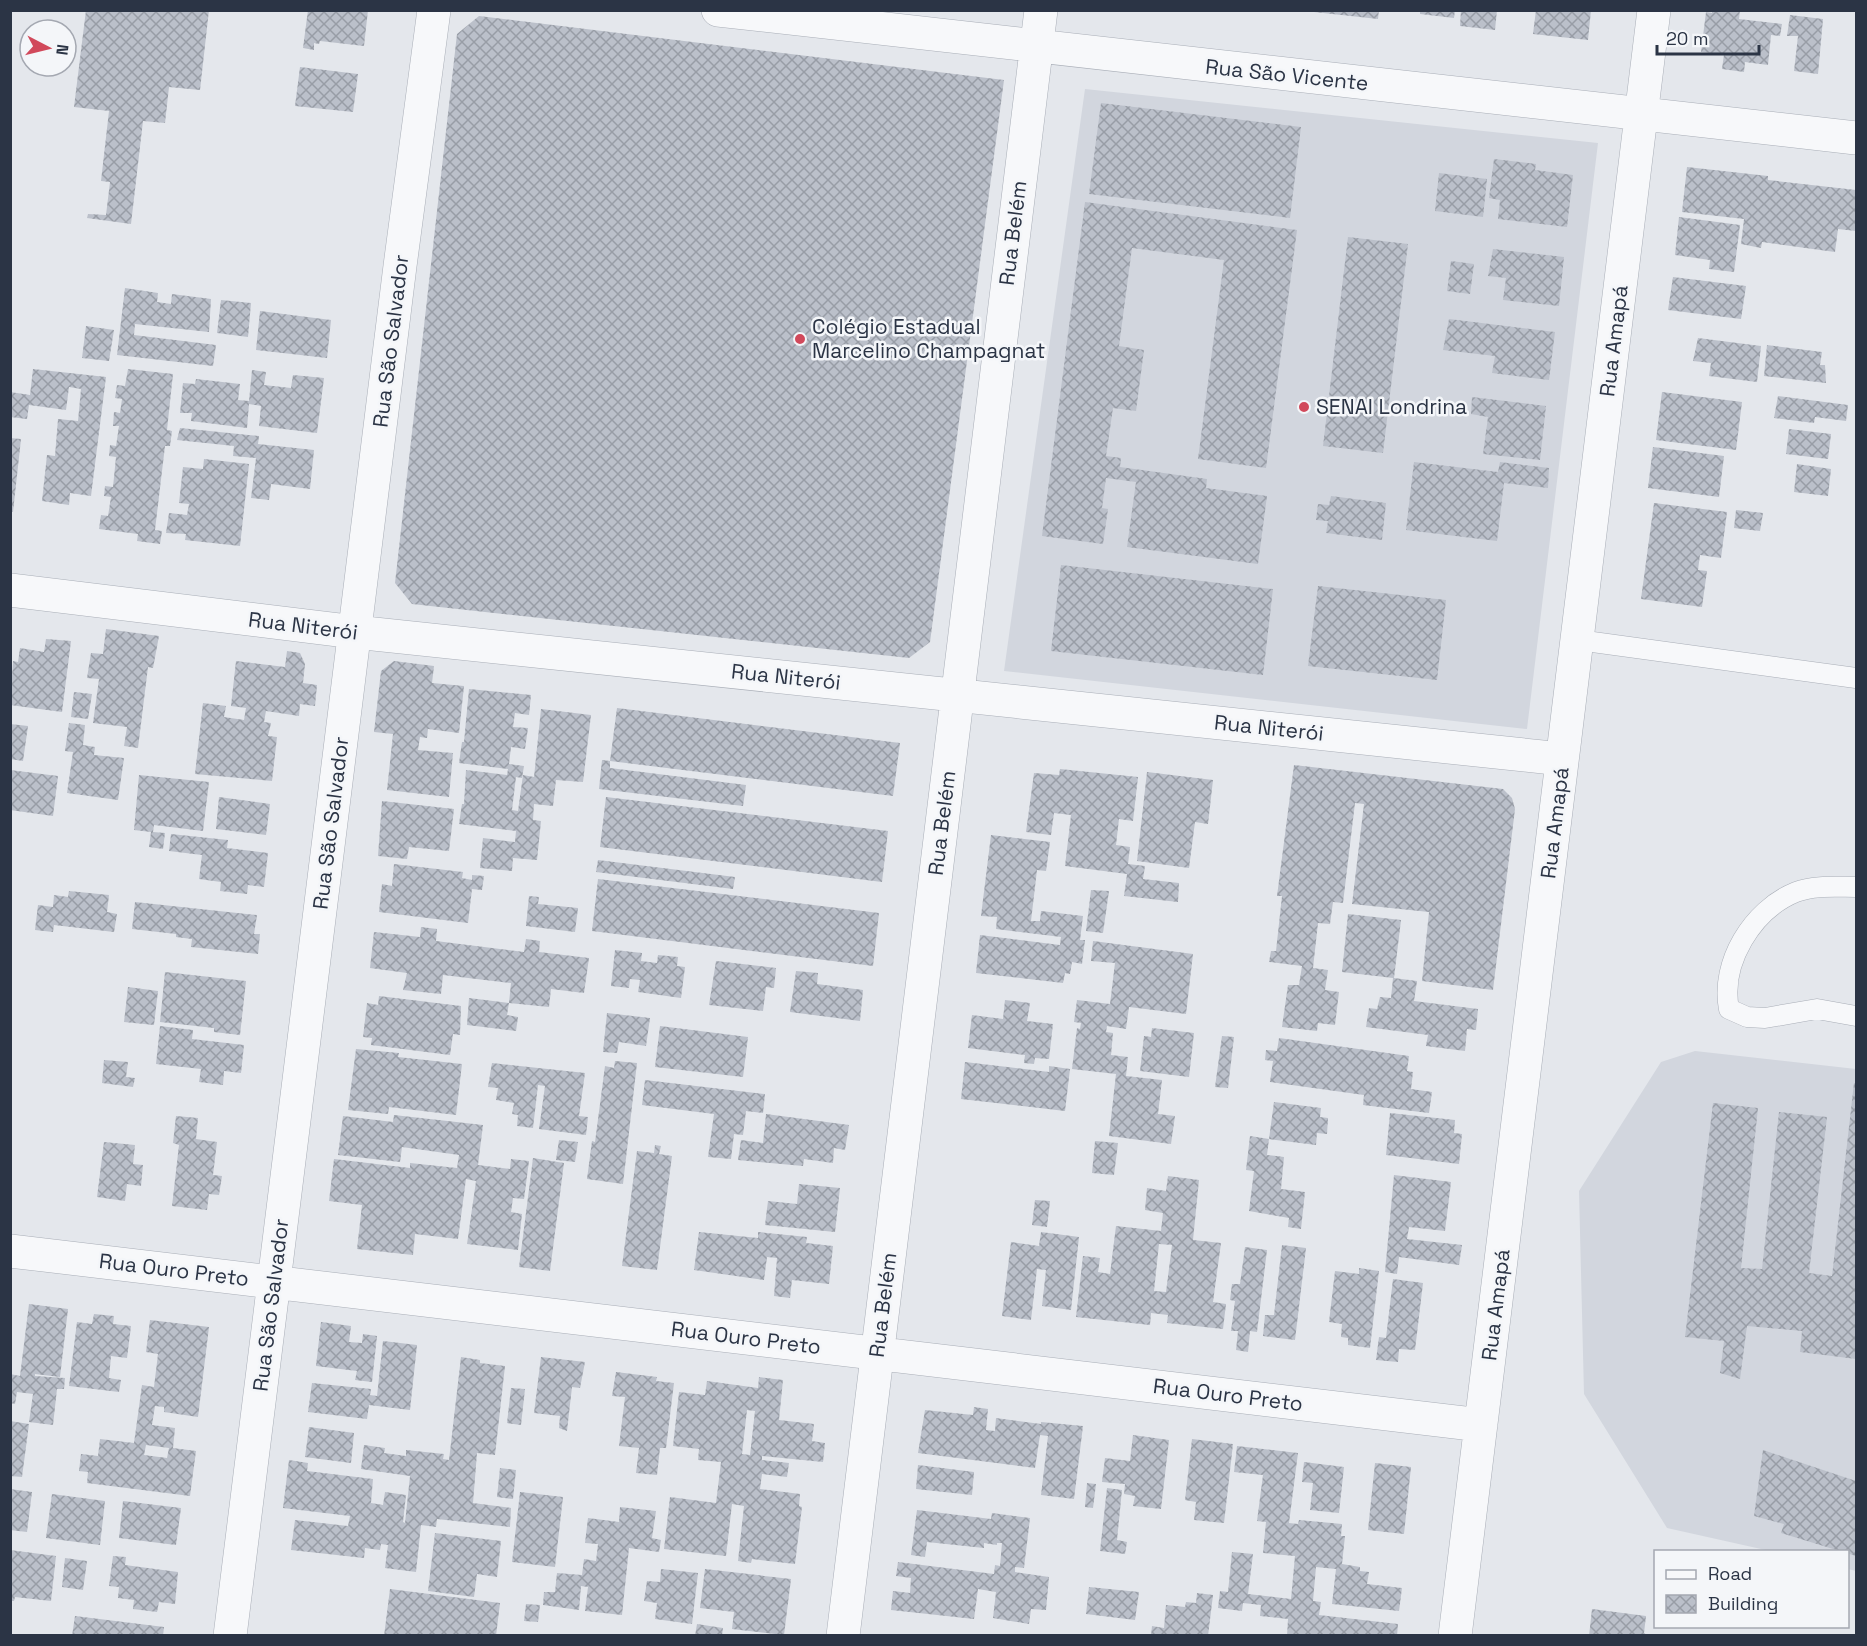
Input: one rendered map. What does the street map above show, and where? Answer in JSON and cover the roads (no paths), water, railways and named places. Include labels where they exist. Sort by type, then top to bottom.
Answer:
[{"type":"street","name":"Rua São Salvador","points":[[230,1635],[400,266],[434,10]]},
{"type":"street","name":"Rua São Vicente","points":[[718,10],[1036,48],[1857,138]]},
{"type":"street","name":"Rua Belém","points":[[843,1635],[1041,10]]},
{"type":"street","name":"Rua Amapá","points":[[1455,1635],[1654,10]]},
{"type":"street","name":"Rua Niterói","points":[[10,590],[355,632],[1562,759]]},
{"type":"street","name":"Rua Ouro Preto","points":[[10,1251],[1481,1425]]},
{"type":"lane","points":[[1578,640],[1857,678]]},
{"type":"lane","points":[[1857,886],[1797,892],[1776,903],[1755,921],[1744,940],[1730,974],[1726,994],[1729,1010],[1747,1017],[1765,1018],[1817,1009],[1857,1016]]},
{"type":"place","name":"Colégio Estadual Marcelino Champagnat","points":[[800,339]]},
{"type":"place","name":"SENAI Londrina","points":[[1304,407]]}]
